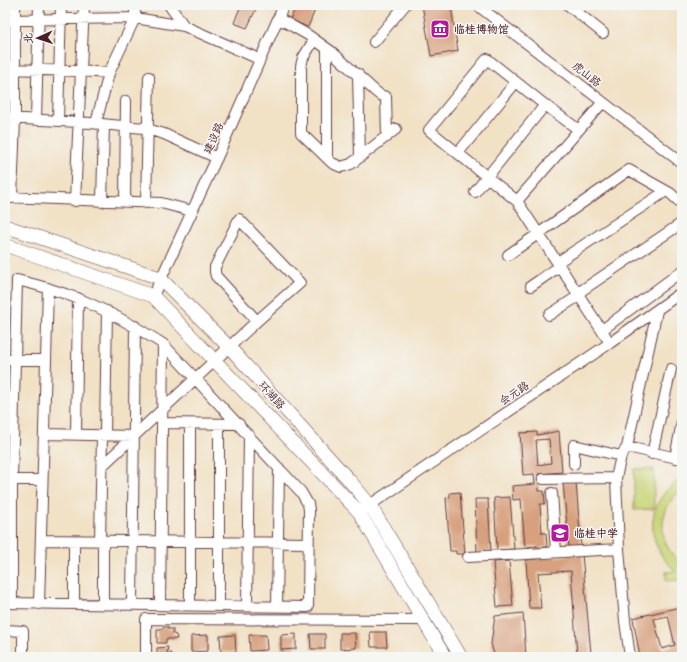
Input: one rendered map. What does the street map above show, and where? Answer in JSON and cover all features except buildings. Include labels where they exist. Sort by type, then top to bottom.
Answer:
[{"type":"main road","name":"环湖路","points":[[5,226],[160,278],[230,348],[364,508],[462,657]]},
{"type":"main road","name":"环湖路","points":[[5,245],[152,296],[215,361],[364,508],[423,620],[446,657]]},
{"type":"street","points":[[15,5],[10,20],[16,70],[10,118],[9,198],[161,203],[192,212]]},
{"type":"street","points":[[36,120],[36,70],[39,5]]},
{"type":"street","points":[[58,121],[58,70],[61,5]]},
{"type":"street","points":[[75,201],[80,122],[84,5]]},
{"type":"street","points":[[102,202],[100,123],[109,73],[135,18],[135,5]]},
{"type":"street","points":[[170,5],[184,26]]},
{"type":"street","name":"建设路","points":[[152,296],[217,158],[259,59],[284,5]]},
{"type":"street","points":[[374,42],[405,5]]},
{"type":"street","name":"虎山路","points":[[477,5],[682,163]]},
{"type":"street","points":[[568,5],[580,9],[603,33]]},
{"type":"street","points":[[10,20],[135,18],[184,26],[259,59]]},
{"type":"street","points":[[278,18],[327,49],[358,74],[380,95],[386,97],[387,137]]},
{"type":"street","points":[[314,40],[303,58],[301,66],[301,132],[335,165],[341,167],[351,164],[396,129]]},
{"type":"street","points":[[327,49],[327,157]]},
{"type":"street","points":[[579,130],[487,59],[430,130],[517,201],[610,342]]},
{"type":"street","points":[[5,69],[109,73]]},
{"type":"street","points":[[358,74],[360,157]]},
{"type":"street","points":[[146,203],[149,76]]},
{"type":"street","points":[[458,153],[516,82]]},
{"type":"street","points":[[125,202],[126,101]]},
{"type":"street","points":[[517,201],[603,102]]},
{"type":"street","points":[[475,192],[545,105]]},
{"type":"street","points":[[10,118],[100,123],[147,129],[164,134],[217,158]]},
{"type":"street","points":[[508,254],[629,170],[666,191],[682,204]]},
{"type":"street","points":[[531,286],[559,264],[666,191]]},
{"type":"street","points":[[102,466],[162,409],[230,348],[257,321],[300,283],[239,219],[215,267],[215,272],[216,276],[257,321]]},
{"type":"street","points":[[549,315],[682,223]]},
{"type":"street","points":[[602,330],[682,271]]},
{"type":"street","points":[[17,280],[48,288],[78,298],[107,311],[135,326],[163,344],[301,492],[308,504],[309,510],[308,607],[8,603],[10,360],[17,280]]},
{"type":"street","points":[[39,604],[48,288]]},
{"type":"street","name":"会元路","points":[[364,508],[657,311],[682,292]]},
{"type":"street","points":[[76,434],[78,298]]},
{"type":"street","points":[[103,604],[101,541],[102,466],[107,311]]},
{"type":"street","points":[[628,657],[619,549],[616,478],[621,456],[627,447],[657,311]]},
{"type":"street","points":[[132,605],[135,326]]},
{"type":"street","points":[[160,605],[163,344]]},
{"type":"street","points":[[10,360],[46,360]]},
{"type":"street","points":[[652,454],[671,369]]},
{"type":"street","points":[[627,447],[679,459],[682,422]]},
{"type":"street","points":[[162,423],[219,425],[239,424]]},
{"type":"street","points":[[190,424],[190,605]]},
{"type":"street","points":[[218,606],[219,425]]},
{"type":"street","points":[[45,434],[133,436]]},
{"type":"street","points":[[247,606],[249,435]]},
{"type":"street","points":[[574,464],[574,445],[621,456]]},
{"type":"street","points":[[277,607],[279,468]]},
{"type":"street","points":[[543,479],[616,478]]},
{"type":"street","points":[[8,480],[42,480]]},
{"type":"street","points":[[552,493],[556,552]]},
{"type":"street","points":[[41,540],[308,543]]},
{"type":"street","points":[[74,541],[74,604]]},
{"type":"street","points":[[468,557],[619,549]]},
{"type":"street","points":[[146,657],[146,619],[423,620]]},
{"type":"street","points":[[5,630],[23,631],[23,657]]},
{"type":"green space","points":[[634,469],[654,469],[654,509],[634,510]]},
{"type":"green space","points":[[682,479],[682,490],[674,497],[668,506],[664,516],[663,526],[664,537],[668,547],[674,556],[682,563],[682,580],[666,581],[666,572],[676,571],[666,561],[658,549],[654,536],[653,523],[655,510],[661,498],[670,488]]},
{"type":"place","name":"临桂博物馆","points":[[440,29]]},
{"type":"place","name":"临桂中学","points":[[560,533]]}]
